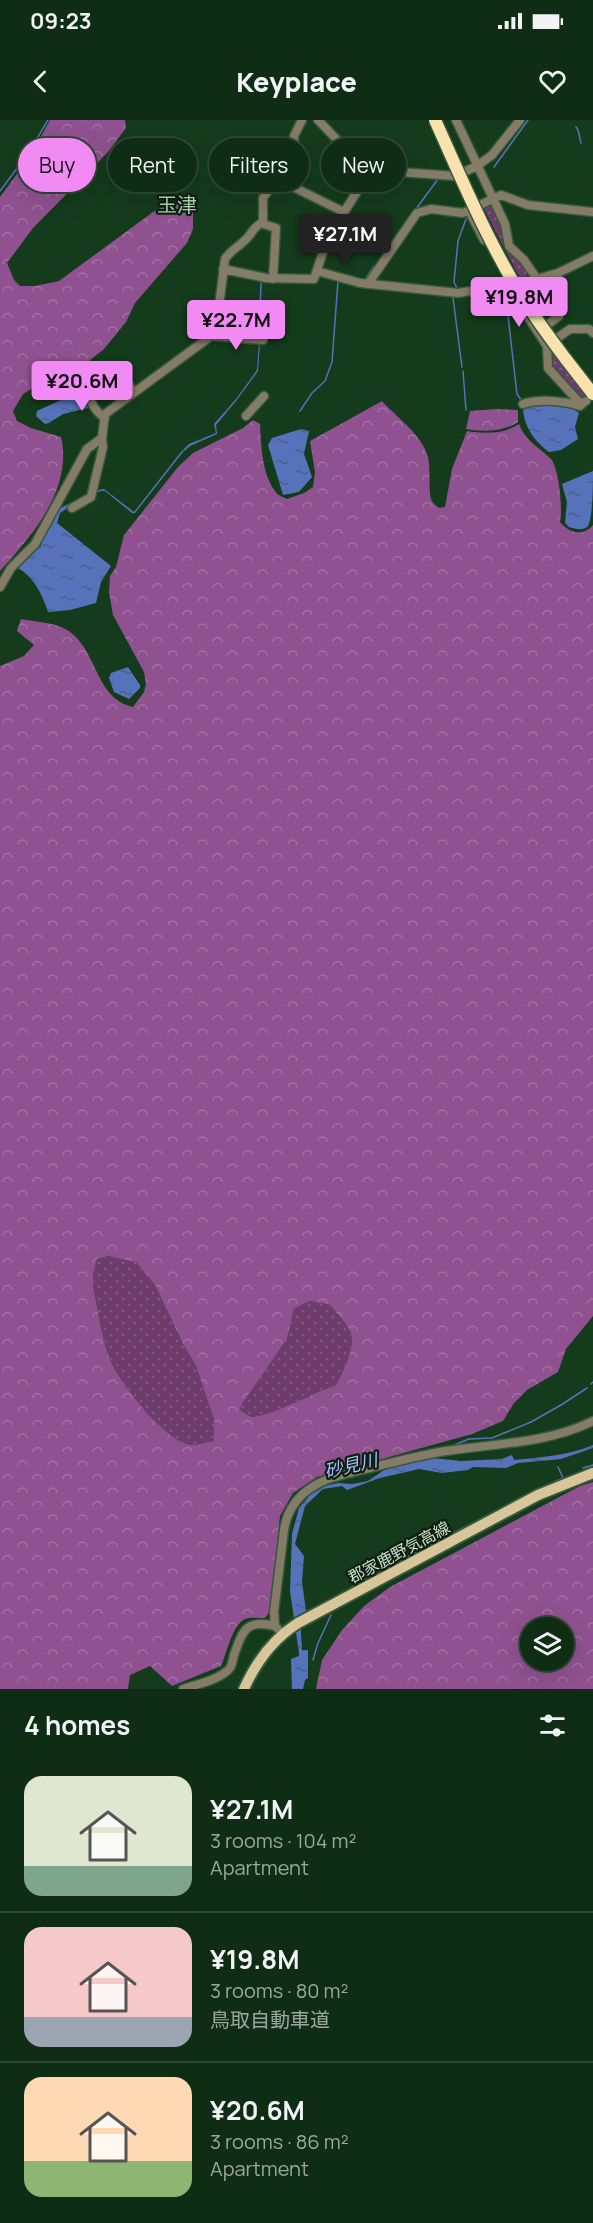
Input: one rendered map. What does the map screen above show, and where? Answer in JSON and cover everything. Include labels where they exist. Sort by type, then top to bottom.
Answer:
[{"type":"highway","points":[[437,120],[490,233],[532,307],[566,357],[588,399]]},
{"type":"highway","points":[[566,357],[593,388]]},
{"type":"main road","name":"郡家鹿野気高線","points":[[244,1689],[254,1667],[281,1630],[538,1495],[593,1473]]},
{"type":"street","points":[[294,138],[302,120]]},
{"type":"street","points":[[318,120],[335,138]]},
{"type":"street","points":[[456,120],[505,224],[509,246],[524,260],[537,279]]},
{"type":"street","points":[[406,172],[455,176],[477,166],[492,155],[520,120]]},
{"type":"street","points":[[262,223],[263,198],[267,192]]},
{"type":"street","points":[[303,192],[344,212]]},
{"type":"street","points":[[223,269],[273,279],[314,279],[328,237],[357,192]]},
{"type":"street","points":[[368,284],[417,213],[431,209],[469,212],[501,195],[528,206],[593,212]]},
{"type":"street","points":[[469,212],[509,286],[547,346],[548,368],[578,401],[588,399]]},
{"type":"street","points":[[72,508],[91,497],[103,447],[105,414],[216,330],[223,269],[230,252],[244,242],[257,225],[262,223]]},
{"type":"street","points":[[262,223],[276,228],[273,279]]},
{"type":"street","points":[[317,271],[368,284],[458,293],[509,286],[537,279],[558,273],[593,256]]},
{"type":"street","points":[[537,332],[559,316],[558,273]]},
{"type":"street","points":[[556,318],[561,324],[593,325]]},
{"type":"street","points":[[547,346],[570,329],[589,329],[593,333]]},
{"type":"street","points":[[211,336],[263,340]]},
{"type":"street","points":[[120,373],[134,392]]},
{"type":"street","points":[[83,384],[95,415],[105,418]]},
{"type":"street","points":[[246,416],[264,396]]},
{"type":"street","points":[[523,404],[567,402],[580,406],[588,399]]},
{"type":"street","points":[[0,587],[11,568],[35,544],[87,449],[102,438]]},
{"type":"street","points":[[281,1630],[274,1612],[286,1519],[296,1501],[312,1487],[353,1472],[417,1456],[514,1444],[556,1436],[593,1421]]},
{"type":"street","points":[[183,1689],[219,1676],[230,1668],[241,1635],[252,1624],[262,1623],[281,1630]]},
{"type":"shaded area","points":[[491,205],[501,223],[505,246],[520,261],[528,273],[527,276],[520,278],[484,209]]},
{"type":"shaded area","points":[[551,348],[587,395],[586,398],[582,398],[554,371]]},
{"type":"shaded area","points":[[107,1256],[136,1262],[155,1285],[196,1366],[214,1420],[214,1441],[191,1445],[180,1442],[169,1434],[144,1410],[115,1369],[105,1343],[93,1287],[97,1259]]},
{"type":"shaded area","points":[[310,1301],[330,1305],[351,1334],[352,1343],[349,1356],[336,1385],[264,1415],[253,1417],[240,1410],[287,1339],[294,1309]]},
{"type":"green space","points":[[50,120],[125,120],[126,128],[118,138],[108,138],[108,152],[96,164],[96,138],[40,138]]},
{"type":"green space","points":[[18,173],[18,192],[69,192],[33,228],[7,263],[14,280],[20,286],[35,286],[59,281],[153,212],[172,203],[186,203],[193,210],[193,229],[187,243],[135,303],[126,322],[104,349],[80,368],[50,378],[23,394],[13,411],[17,421],[61,437],[63,456],[56,492],[47,510],[25,542],[0,571],[0,197]]},
{"type":"green space","points":[[382,401],[413,432],[423,446],[428,460],[431,497],[433,503],[439,508],[445,507],[452,469],[467,431],[494,432],[507,430],[519,424],[528,439],[550,458],[556,470],[560,488],[560,522],[576,532],[585,531],[593,525],[593,1316],[566,1349],[558,1372],[527,1390],[514,1403],[503,1421],[472,1434],[317,1477],[293,1493],[280,1516],[270,1611],[265,1618],[247,1618],[240,1622],[233,1633],[221,1666],[172,1686],[150,1666],[130,1675],[128,1689],[0,1689],[0,666],[24,656],[34,645],[17,631],[21,619],[56,625],[77,638],[111,694],[120,702],[133,707],[144,692],[146,684],[144,672],[113,615],[109,592],[110,576],[116,567],[124,535],[178,467],[193,453],[243,428],[253,420],[260,424],[267,476],[277,494],[287,499],[313,487],[315,472],[310,441]],"holes":[[[107,1256],[136,1262],[155,1285],[196,1366],[214,1420],[214,1441],[191,1445],[169,1434],[144,1410],[115,1369],[105,1343],[93,1287],[97,1259]],[[310,1301],[330,1305],[351,1334],[351,1349],[336,1385],[284,1407],[252,1417],[240,1410],[242,1404],[287,1339],[294,1309]]]},
{"type":"green space","points":[[518,410],[518,422],[506,428],[493,430],[466,429],[470,411]]},
{"type":"green space","points":[[593,1482],[593,1689],[316,1689],[322,1660],[342,1630],[364,1606],[390,1587],[580,1486]]},
{"type":"water","points":[[259,343],[258,371],[216,425],[217,434],[190,446],[183,452],[135,513],[105,491],[101,491],[81,499],[60,513],[57,523],[111,566],[101,582],[96,603],[70,610],[48,612],[37,587],[29,576],[18,568],[41,546],[45,532],[59,509],[90,492],[104,489],[134,512],[189,444],[216,433],[214,424],[257,370]]},
{"type":"water","points":[[77,387],[88,408],[63,414],[45,424],[36,416],[37,411],[61,400]]},
{"type":"water","points":[[563,405],[579,413],[575,427],[578,439],[561,450],[549,452],[531,434],[523,409],[526,406]]},
{"type":"water","points":[[301,429],[309,431],[304,454],[312,477],[299,492],[283,495],[268,445],[272,438]]},
{"type":"water","points":[[593,471],[590,522],[586,528],[582,529],[569,527],[565,523],[567,502],[562,484]]},
{"type":"water","points":[[128,667],[140,685],[140,688],[129,699],[114,692],[109,678],[111,673]]},
{"type":"water","points":[[593,1445],[593,1448],[561,1459],[518,1463],[506,1468],[473,1467],[468,1470],[442,1473],[419,1469],[380,1478],[347,1490],[342,1486],[323,1489],[305,1506],[295,1544],[304,1556],[302,1582],[306,1611],[300,1617],[302,1650],[308,1650],[308,1678],[305,1680],[303,1689],[292,1689],[291,1659],[299,1656],[299,1653],[290,1591],[292,1534],[299,1508],[310,1495],[325,1486],[368,1481],[387,1468],[432,1458],[461,1461],[502,1459],[512,1455],[514,1460],[564,1454]]},
{"type":"waterway","points":[[0,191],[27,155],[48,120]]},
{"type":"waterway","points":[[494,167],[528,120]]},
{"type":"waterway","points":[[576,127],[581,143]]},
{"type":"waterway","points":[[416,209],[438,179]]},
{"type":"waterway","points":[[379,260],[408,219]]},
{"type":"waterway","points":[[457,288],[454,282],[458,241],[466,219]]},
{"type":"waterway","points":[[366,278],[374,266]]},
{"type":"waterway","points":[[300,411],[312,393],[325,381],[332,362],[338,281],[359,287]]},
{"type":"waterway","points":[[239,334],[259,335],[261,283]]},
{"type":"waterway","points":[[291,283],[316,283]]},
{"type":"waterway","points":[[497,291],[510,289]]},
{"type":"waterway","points":[[505,290],[517,394],[522,401]]},
{"type":"waterway","points":[[453,298],[462,367]]},
{"type":"waterway","points":[[463,371],[466,410]]},
{"type":"waterway","points":[[452,1446],[469,1439],[492,1438],[531,1422],[587,1388]]},
{"type":"waterway","points":[[583,1468],[593,1465]]},
{"type":"waterway","points":[[535,1491],[563,1478],[558,1467]]},
{"type":"waterway","points":[[500,1509],[531,1493]]},
{"type":"waterway","points":[[432,1544],[494,1512]]},
{"type":"waterway","points":[[384,1569],[425,1548]]},
{"type":"waterway","points":[[313,1660],[331,1615]]},
{"type":"district","name":"玉津","points":[[177,205]]},
{"type":"water label","name":"砂見川","points":[[351,1466]]}]
